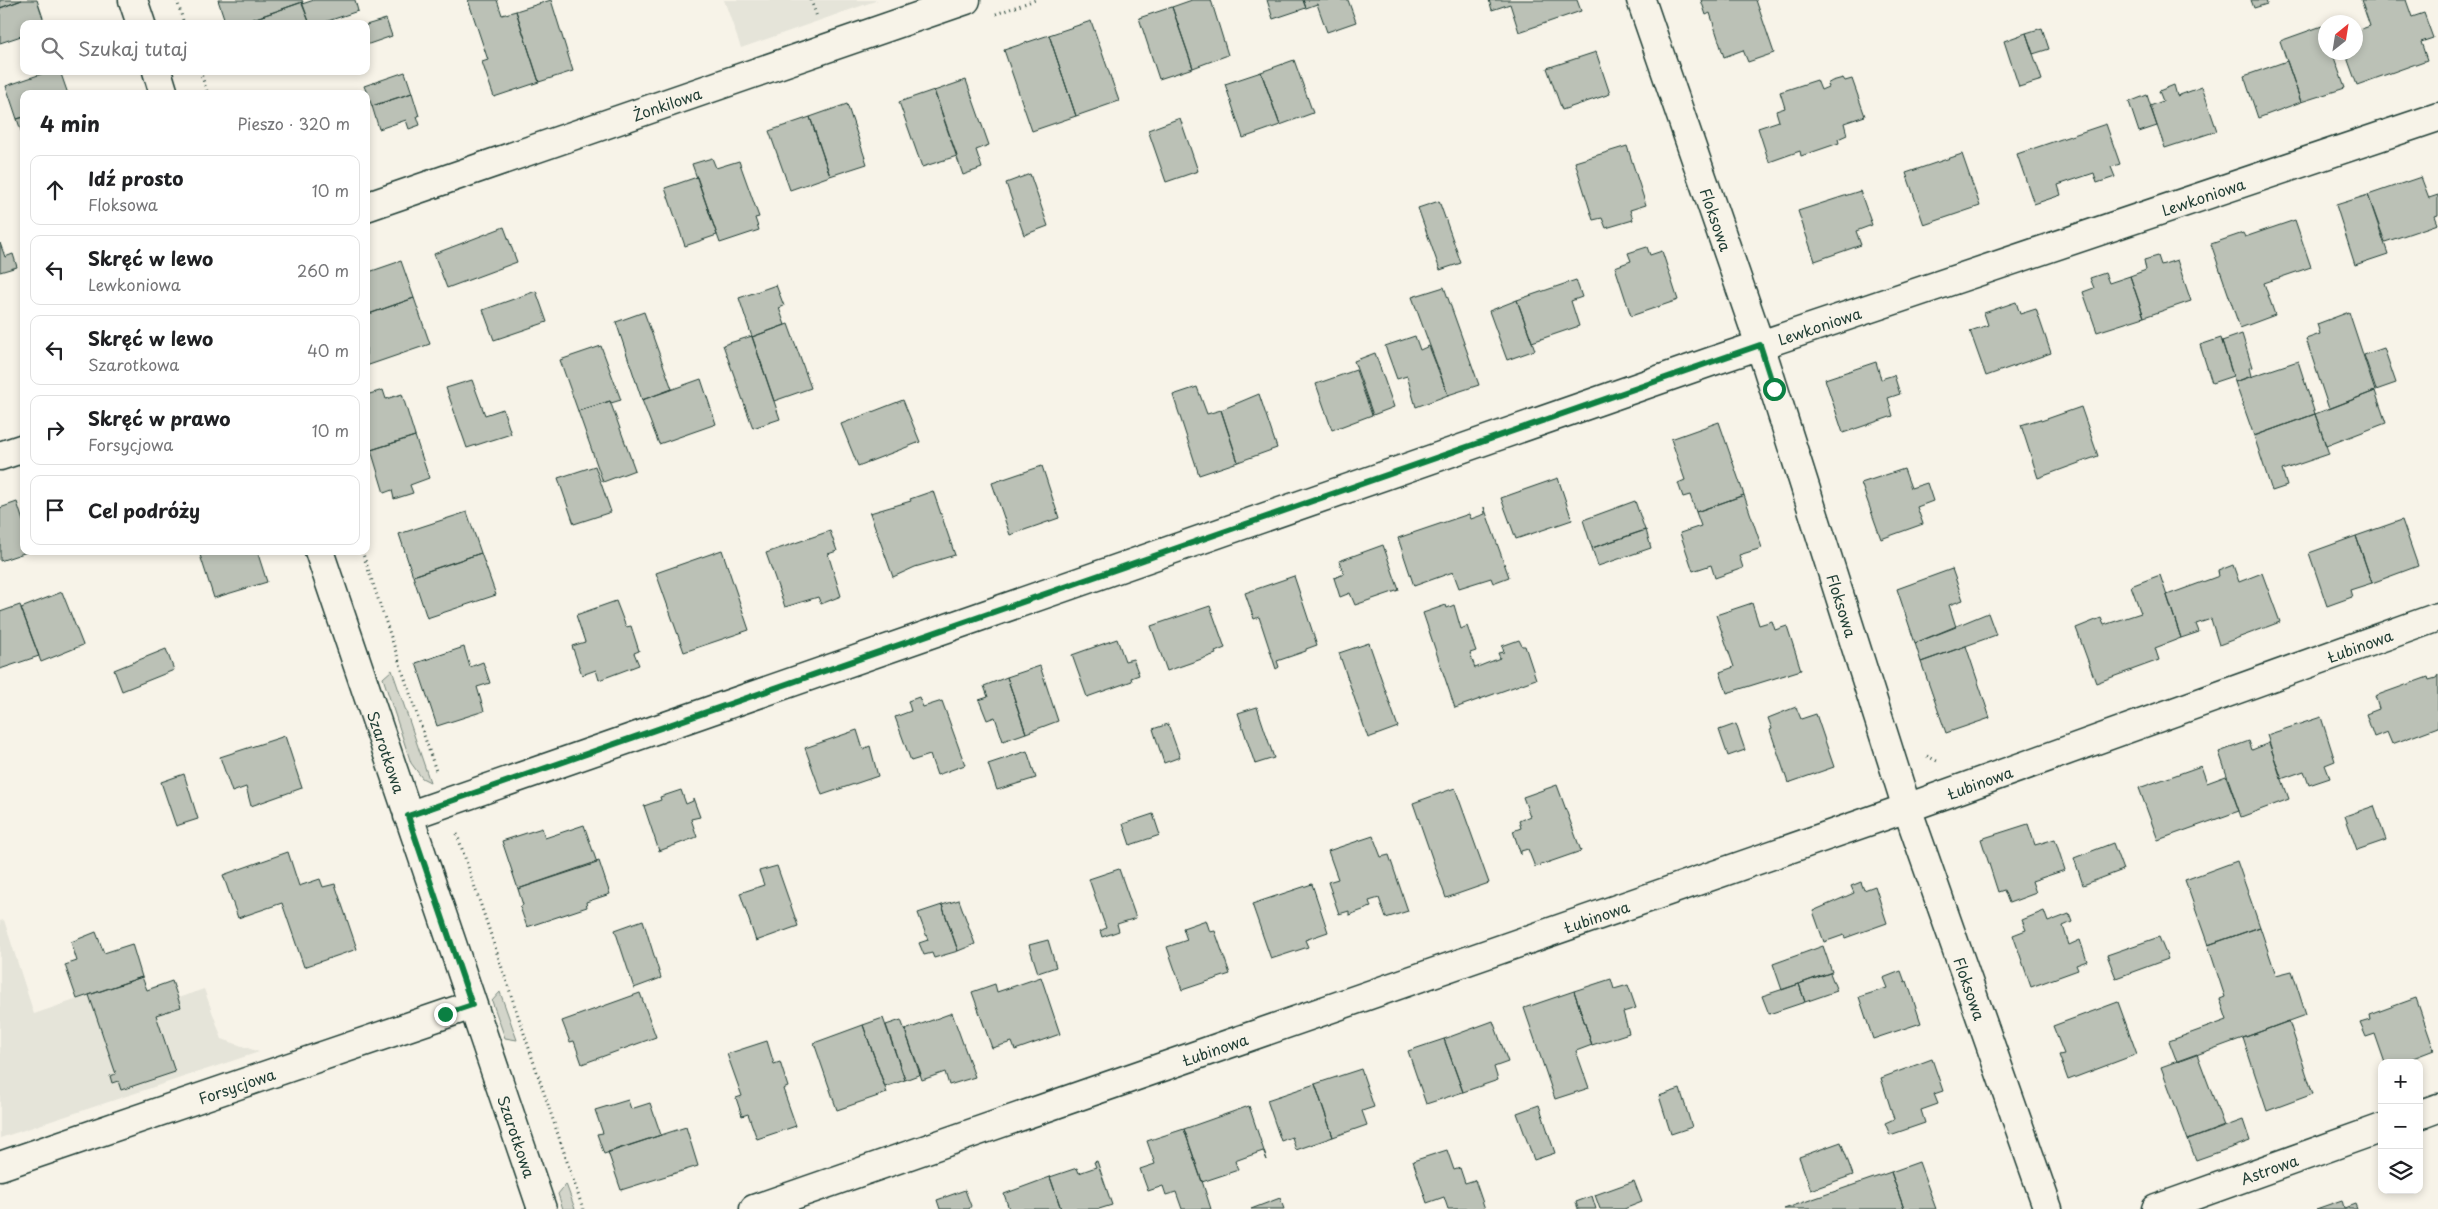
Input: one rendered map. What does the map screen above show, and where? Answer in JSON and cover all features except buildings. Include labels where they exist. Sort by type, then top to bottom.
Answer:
[{"type":"street","points":[[133,0],[140,20]]},
{"type":"street","name":"Żonkilowa","points":[[370,206],[966,0]]},
{"type":"street","name":"Floksowa","points":[[1640,0],[1760,345],[1908,808],[2048,1209]]},
{"type":"street","points":[[158,75],[163,90]]},
{"type":"street","name":"Lewkoniowa","points":[[408,816],[1760,345],[2438,117]]},
{"type":"street","points":[[0,456],[20,449]]},
{"type":"street","name":"Szarotkowa","points":[[320,555],[542,1209]]},
{"type":"street","name":"Łubinowa","points":[[754,1209],[1908,808],[2438,617]]},
{"type":"street","name":"Forsycjowa","points":[[0,1166],[472,1005]]},
{"type":"street","points":[[2423,1114],[2438,1108]]},
{"type":"street","name":"Astrowa","points":[[2156,1209],[2378,1129]]},
{"type":"path","points":[[176,0],[183,20]]},
{"type":"path","points":[[811,0],[820,24]]},
{"type":"path","points":[[201,75],[207,90]]},
{"type":"path","points":[[363,555],[583,1209]]},
{"type":"path","points":[[1924,754],[1940,762],[1954,764],[1962,788]]},
{"type":"shaded area","points":[[724,0],[878,0],[741,48]]},
{"type":"shaded area","points":[[392,670],[430,782],[422,778],[411,763],[383,678]]},
{"type":"shaded area","points":[[4,920],[34,1014],[142,977],[147,989],[172,981],[178,998],[204,989],[222,1039],[259,1052],[0,1138],[0,921]]},
{"type":"shaded area","points":[[500,992],[517,1040],[505,1038],[492,1001]]},
{"type":"shaded area","points":[[566,1184],[575,1209],[563,1209],[558,1194]]},
{"type":"route","points":[[445,1014],[472,1005],[408,816],[1760,345],[1774,389]]}]
